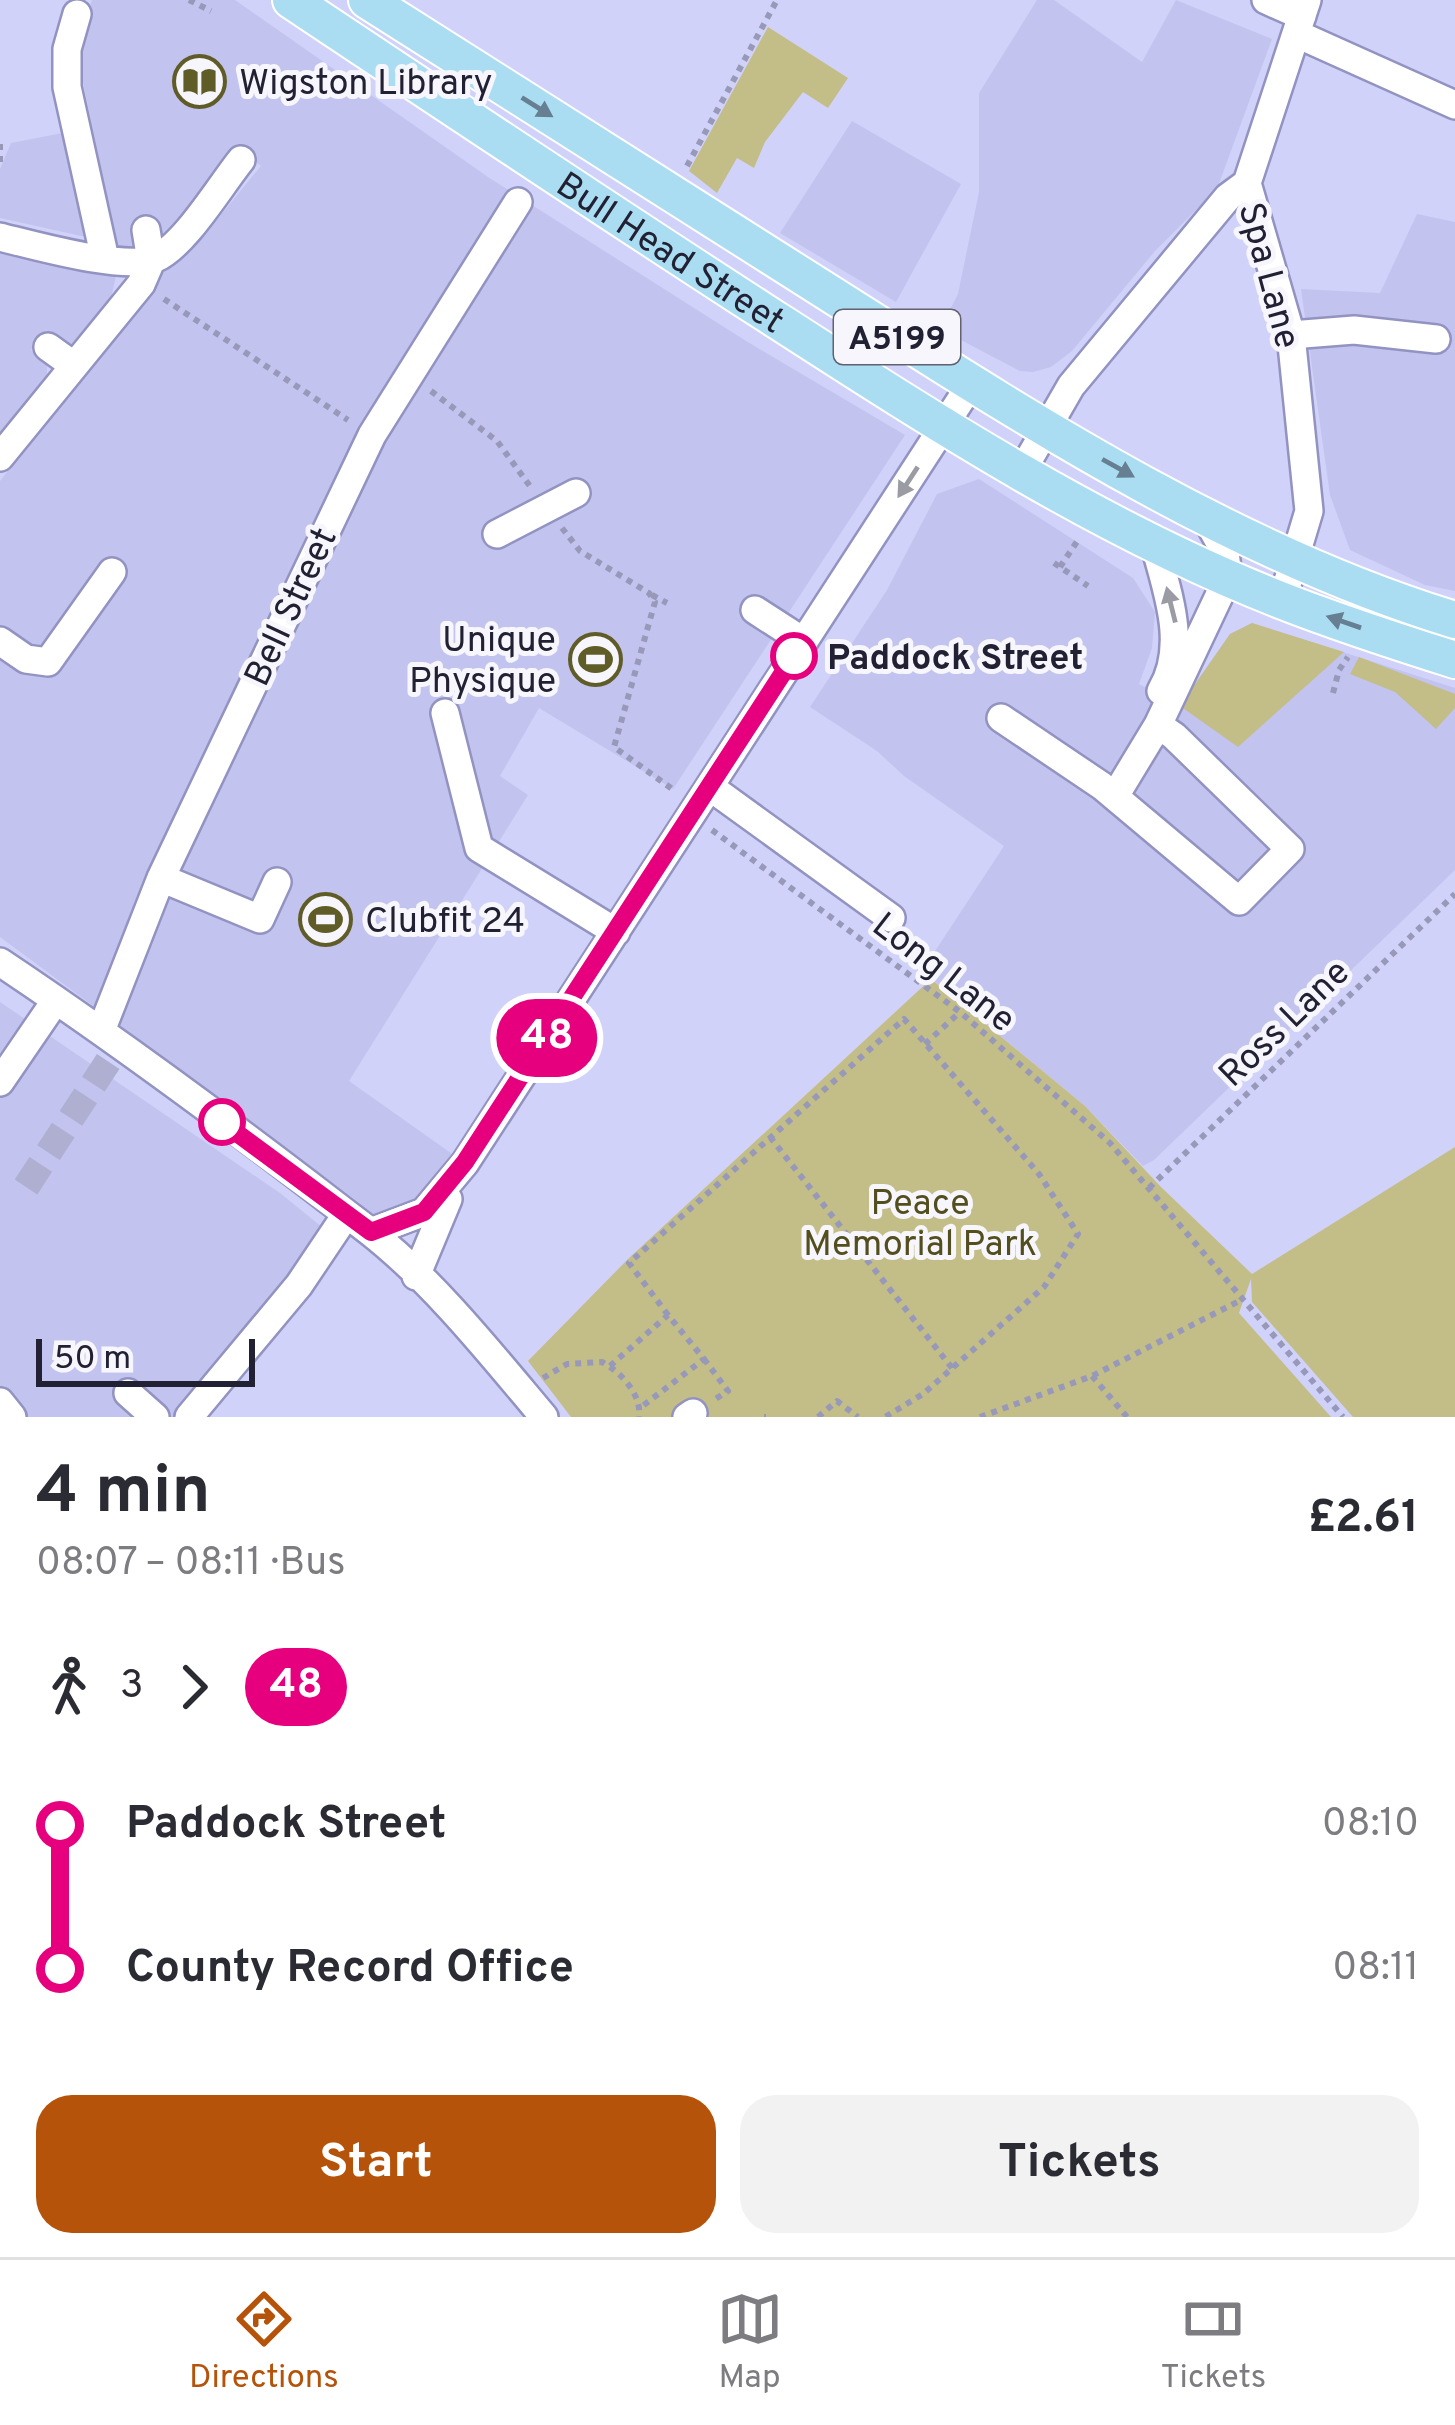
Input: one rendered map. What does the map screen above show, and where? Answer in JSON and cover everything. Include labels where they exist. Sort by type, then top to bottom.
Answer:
[{"type":"main road","name":"Bull Head Street","points":[[291,0],[592,202],[943,427],[1228,577],[1282,601],[1455,660]]},
{"type":"main road","name":"Bull Head Street","points":[[368,0],[1047,428],[1205,516],[1296,558],[1455,620]]},
{"type":"street","points":[[1267,0],[1455,105]]},
{"type":"street","points":[[77,14],[67,49],[67,87],[105,259]]},
{"type":"street","name":"Spa Lane","points":[[1282,601],[1310,511],[1291,335],[1247,184],[1302,17]]},
{"type":"street","points":[[0,457],[242,160]]},
{"type":"street","points":[[1022,471],[1071,386],[1228,196],[1247,184]]},
{"type":"street","name":"Bell Street","points":[[101,1030],[160,878],[371,435],[518,202]]},
{"type":"street","points":[[146,230],[146,273]]},
{"type":"street","points":[[0,237],[105,259],[146,273]]},
{"type":"street","points":[[1291,335],[1354,330],[1436,340]]},
{"type":"street","points":[[48,346],[73,365]]},
{"type":"street","points":[[371,1232],[424,1212],[465,1162],[971,384]]},
{"type":"street","points":[[497,534],[576,493]]},
{"type":"street","points":[[1108,791],[1158,724],[1228,577],[1225,553],[1205,516]]},
{"type":"street","points":[[1108,791],[1166,682],[1176,626],[1154,542]]},
{"type":"street","points":[[0,641],[26,659],[48,662],[112,572]]},
{"type":"street","points":[[755,610],[803,641]]},
{"type":"street","points":[[446,712],[479,848],[616,932]]},
{"type":"street","points":[[1001,718],[1108,791],[1239,901],[1290,849],[1158,724]]},
{"type":"street","points":[[700,804],[892,918]]},
{"type":"street","points":[[160,878],[260,919],[277,882]]},
{"type":"street","points":[[0,962],[101,1030],[371,1232],[518,1385],[533,1414]]},
{"type":"street","points":[[0,1082],[56,1000]]},
{"type":"street","points":[[416,1276],[465,1162]]},
{"type":"street","points":[[189,1417],[299,1285],[346,1215]]},
{"type":"street","points":[[128,1394],[155,1417]]},
{"type":"street","points":[[0,1402],[12,1417]]},
{"type":"path","points":[[189,0],[211,11],[206,0]]},
{"type":"path","points":[[672,194],[777,0]]},
{"type":"path","points":[[0,144],[0,163]]},
{"type":"path","points":[[146,273],[371,435]]},
{"type":"path","points":[[404,380],[431,391],[497,440],[580,551],[667,604]]},
{"type":"path","points":[[1073,547],[1057,565],[1088,586]]},
{"type":"path","name":"Long Lane","points":[[649,593],[656,602],[614,747],[700,804],[960,1012],[1110,1143],[1343,1417]]},
{"type":"path","points":[[1333,693],[1339,670],[1357,644]]},
{"type":"path","name":"Ross Lane","points":[[1149,1188],[1455,894]]},
{"type":"path","points":[[926,1044],[960,1012]]},
{"type":"path","points":[[690,1415],[728,1391],[629,1263],[904,1019],[1039,1174],[1078,1234],[1044,1287],[923,1394],[885,1417]]},
{"type":"path","points":[[770,1137],[952,1369]]},
{"type":"path","points":[[980,1417],[1092,1376],[1243,1299]]},
{"type":"path","points":[[610,1366],[668,1316]]},
{"type":"path","points":[[518,1385],[542,1379],[567,1364],[602,1361],[629,1385],[640,1412],[704,1359]]},
{"type":"path","points":[[1092,1376],[1127,1417]]},
{"type":"path","points":[[818,1417],[837,1401],[855,1416]]},
{"type":"shaded area","points":[[92,0],[235,0],[488,177],[746,341],[905,435],[673,789],[539,708],[500,776],[528,795],[349,1081],[465,1163],[424,1212],[371,1232],[360,1203],[0,937],[0,481],[196,231],[215,222],[261,166],[239,150],[174,233],[154,246],[118,249],[80,68],[81,37]]},
{"type":"shaded area","points":[[1037,0],[1054,0],[1142,62],[1176,0],[1272,39],[1217,189],[1155,251],[1072,351],[1051,367],[1033,372],[1020,371],[940,329],[958,294],[979,192],[979,93]]},
{"type":"shaded area","points":[[852,121],[961,184],[896,302],[780,233]]},
{"type":"shaded area","points":[[68,132],[90,229],[86,237],[0,218],[0,169],[11,143]]},
{"type":"shaded area","points":[[1417,214],[1455,222],[1455,591],[1425,585],[1350,550],[1330,495],[1301,289],[1380,293]]},
{"type":"shaded area","points":[[0,247],[117,272],[105,323],[72,345],[46,330],[31,350],[47,363],[47,376],[0,438]]},
{"type":"shaded area","points":[[979,479],[1133,578],[1155,612],[1152,648],[1139,684],[1179,706],[1230,634],[1252,623],[1455,688],[1455,870],[1143,1166],[1085,1106],[922,971],[1004,846],[810,707],[887,590],[937,494]]},
{"type":"shaded area","points":[[0,1002],[280,1193],[344,1245],[187,1417],[0,1417]]},
{"type":"green space","points":[[768,27],[848,78],[828,108],[803,92],[765,142],[754,168],[737,158],[717,193],[689,171]]},
{"type":"green space","points":[[1252,623],[1344,652],[1238,747],[1180,706],[1230,634]]},
{"type":"green space","points":[[1359,657],[1455,694],[1455,708],[1436,729],[1395,692],[1350,674]]},
{"type":"green space","name":"Peace Memorial Park","points":[[931,979],[1085,1106],[1252,1274],[1455,1147],[1455,1417],[1353,1417],[1252,1302],[1251,1279],[1239,1313],[1331,1417],[571,1417],[528,1361],[628,1259]]},
{"type":"tunnel","points":[[26,1187],[119,1045]]},
{"type":"bus line","name":"48","points":[[222,1122],[371,1232],[424,1212],[465,1162],[794,656]]},
{"type":"place","name":"Wigston Library","points":[[200,81]]},
{"type":"place","name":"Paddock Street","points":[[794,656]]},
{"type":"place","name":"Unique Physique","points":[[595,659]]},
{"type":"place","name":"Clubfit 24","points":[[326,919]]}]
